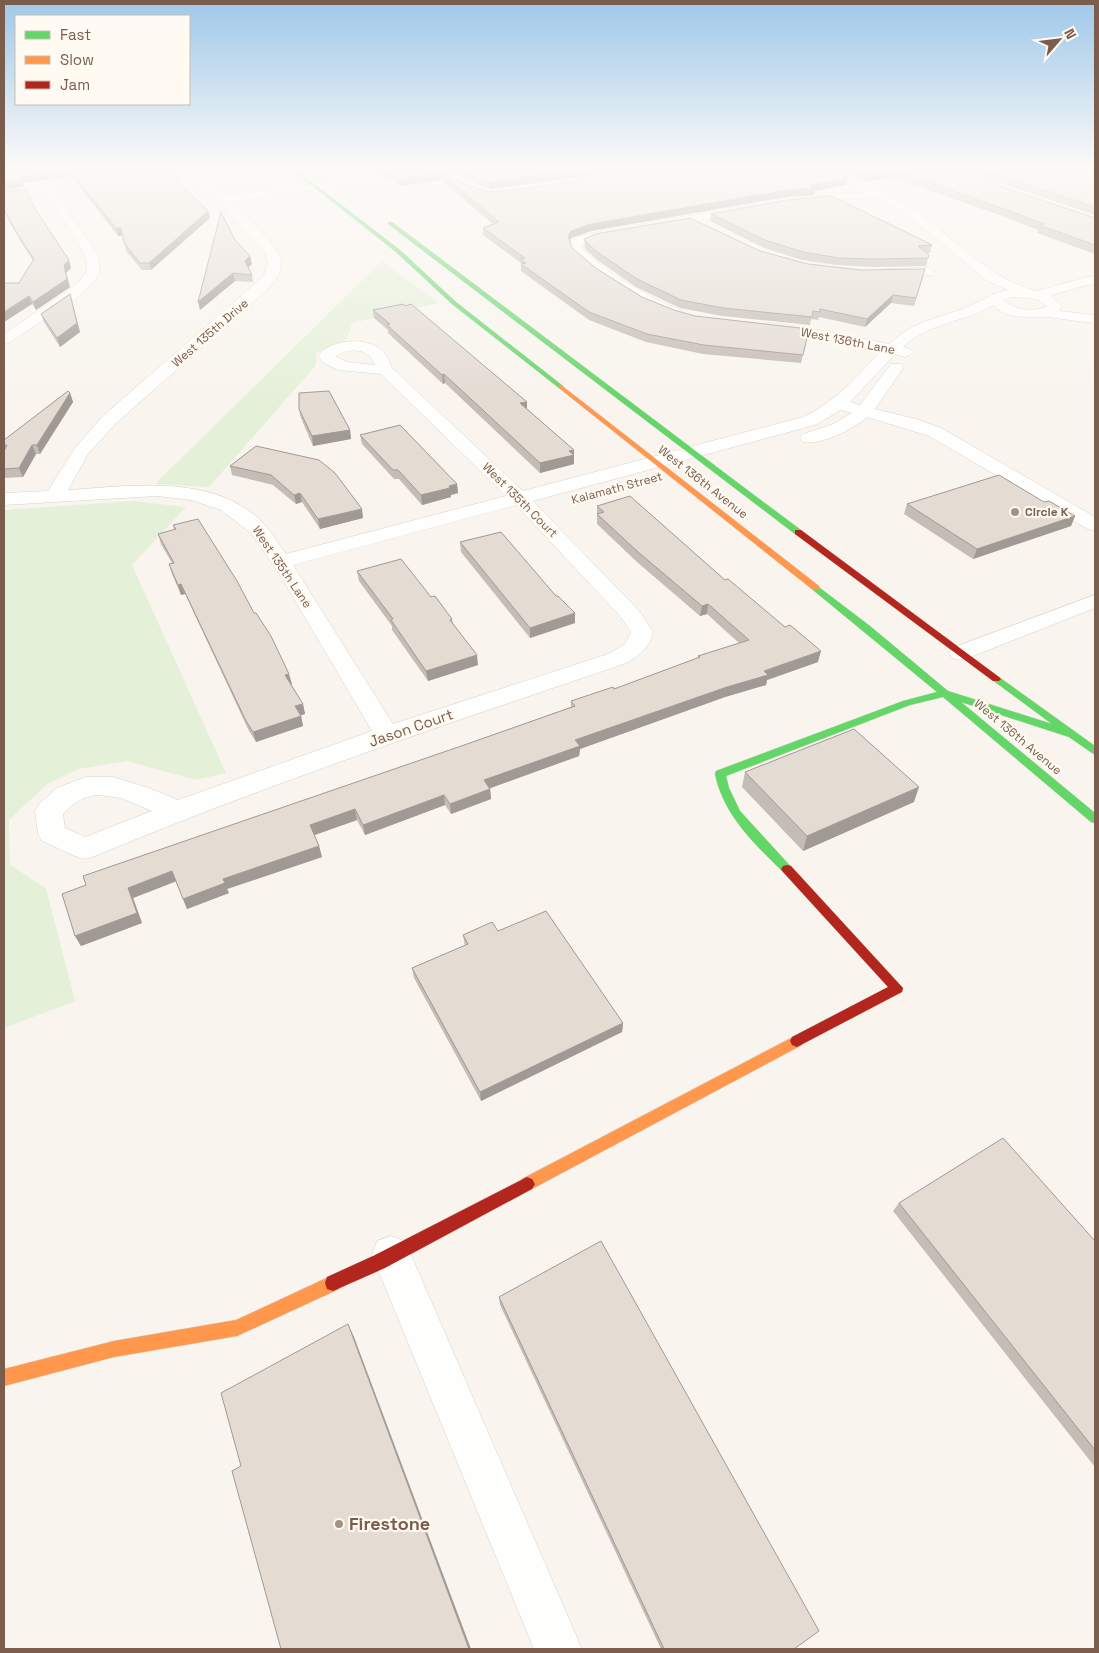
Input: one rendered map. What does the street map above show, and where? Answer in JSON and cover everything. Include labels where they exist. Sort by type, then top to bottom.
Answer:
[{"type":"main road","name":"West 136th Avenue","points":[[392,246],[454,303],[850,614],[1095,819]]},
{"type":"main road","name":"West 136th Avenue","points":[[420,246],[692,452],[718,462],[832,559],[1095,751]]},
{"type":"main road","points":[[850,614],[886,627]]},
{"type":"main road","points":[[923,640],[960,653]]},
{"type":"main road","points":[[4,1378],[114,1349],[237,1328],[391,1254],[897,988],[736,814],[722,789],[720,774],[907,703],[945,693],[1073,735]]},
{"type":"street","points":[[4,340],[82,286],[92,274],[95,265],[92,254],[87,246]]},
{"type":"street","name":"West 135th Drive","points":[[55,495],[81,452],[108,420],[257,291],[273,274],[276,264],[274,254],[266,246]]},
{"type":"street","points":[[576,246],[577,251],[617,281],[657,305],[694,318]]},
{"type":"street","points":[[953,246],[991,277],[1031,294],[1049,305],[1095,319]]},
{"type":"street","points":[[870,272],[928,272]]},
{"type":"street","points":[[991,277],[1001,306],[1022,312]]},
{"type":"street","name":"Kalamath Street","points":[[664,468],[692,452],[824,416],[840,405],[891,350],[915,331],[927,325],[976,309],[1010,293],[1031,294],[1095,279]]},
{"type":"street","points":[[797,441],[834,431],[851,422],[864,411],[908,353],[928,336],[954,325],[991,316],[1022,312],[1095,289]]},
{"type":"street","name":"West 136th Lane","points":[[759,326],[804,331],[908,353]]},
{"type":"street","name":"West 135th Court","points":[[385,370],[526,505],[629,612],[642,632],[641,640]]},
{"type":"street","points":[[840,405],[935,432],[1095,525]]},
{"type":"street","name":"Kalamath Street","points":[[286,569],[664,468],[718,462]]},
{"type":"street","name":"West 135th Lane","points":[[55,495],[157,490],[194,495],[212,500],[228,506],[250,521],[258,529],[286,569],[387,736]]},
{"type":"street","points":[[4,499],[55,495]]},
{"type":"street","points":[[960,653],[1095,600]]},
{"type":"street","name":"Jason Court","points":[[177,811],[387,736],[616,659],[636,647],[641,640]]},
{"type":"street","points":[[391,1254],[558,1649]]},
{"type":"green space","points":[[382,261],[439,303],[352,323],[347,339],[316,353],[316,365],[209,487],[155,484]]},
{"type":"green space","points":[[134,501],[186,507],[132,565],[226,773],[196,780],[127,761],[79,769],[47,784],[9,820],[10,865],[46,888],[75,1001],[4,1028],[4,510]]},
{"type":"building","points":[[25,246],[60,246],[69,260],[64,265],[67,279],[33,302],[29,296],[4,312],[4,283],[19,283],[34,259]]},
{"type":"building","points":[[127,246],[168,246],[149,263],[140,263]]},
{"type":"building","points":[[212,246],[241,246],[250,256],[245,261],[252,275],[233,273],[198,302]]},
{"type":"building","points":[[508,246],[571,246],[597,269],[642,297],[674,310],[695,316],[809,329],[803,355],[704,345],[647,334],[589,312],[521,264],[526,263],[521,259],[525,258]]},
{"type":"building","points":[[591,246],[750,246],[760,251],[808,264],[861,270],[925,269],[916,298],[893,295],[867,319],[820,309],[820,312],[813,311],[812,317],[723,308],[681,300],[637,279]]},
{"type":"building","points":[[784,246],[918,246],[929,255],[928,258],[875,259],[839,258],[803,252]]},
{"type":"building","points":[[70,294],[77,323],[57,338],[41,314]]},
{"type":"building","points":[[403,304],[405,306],[411,304],[527,402],[520,403],[574,450],[569,451],[574,455],[540,463],[444,374],[442,375],[387,325],[390,324],[373,310]]},
{"type":"building","points":[[68,391],[70,393],[37,445],[32,445],[19,468],[4,469],[4,451],[7,445],[4,445],[4,440]]},
{"type":"building","points":[[329,391],[350,430],[312,436],[299,409],[299,393]]},
{"type":"building","points":[[400,425],[457,484],[449,486],[450,488],[421,495],[398,470],[393,470],[360,435]]},
{"type":"building","points":[[256,446],[319,460],[335,473],[362,509],[318,519],[300,493],[294,495],[271,475],[230,466]]},
{"type":"building","points":[[999,475],[1044,502],[1049,501],[1075,516],[977,549],[907,504]]},
{"type":"building","points":[[630,496],[725,580],[728,579],[785,627],[790,625],[821,651],[764,671],[768,675],[727,687],[575,740],[580,746],[484,780],[490,789],[450,804],[444,795],[363,825],[355,809],[310,825],[319,846],[223,879],[225,883],[183,899],[172,871],[128,888],[137,913],[75,936],[62,894],[86,885],[83,876],[575,706],[571,701],[613,687],[614,689],[700,657],[698,656],[749,640],[708,604],[702,606],[638,552],[597,514],[604,512],[597,506]]},
{"type":"building","points":[[198,519],[237,581],[254,613],[256,613],[271,636],[289,674],[285,675],[303,704],[295,706],[301,716],[253,732],[246,721],[181,584],[178,585],[169,564],[174,563],[158,534],[176,529],[173,525]]},
{"type":"building","points":[[501,532],[556,596],[575,613],[530,628],[460,542]]},
{"type":"building","points":[[401,559],[431,597],[435,596],[452,619],[450,620],[477,655],[426,671],[391,620],[393,619],[357,571]]},
{"type":"building","points":[[854,729],[919,787],[807,836],[745,772]]},
{"type":"building","points":[[546,911],[623,1023],[480,1092],[412,968],[468,944],[463,935],[492,922],[498,931]]},
{"type":"building","points":[[1003,1138],[1095,1241],[1095,1450],[899,1203]]},
{"type":"building","points":[[601,1241],[819,1631],[794,1649],[664,1649],[499,1297]]},
{"type":"building","points":[[348,1324],[469,1649],[281,1649],[232,1471],[241,1466],[221,1393]]},
{"type":"traffic: fast","points":[[392,246],[454,303],[561,387]]},
{"type":"traffic: fast","points":[[420,246],[798,532]]},
{"type":"traffic: fast","points":[[816,588],[867,628],[1095,819]]},
{"type":"traffic: fast","points":[[996,679],[1095,751]]},
{"type":"traffic: fast","points":[[787,869],[737,814],[723,788],[720,774],[907,703],[945,693],[1073,735]]},
{"type":"traffic: slow","points":[[561,387],[816,588]]},
{"type":"traffic: slow","points":[[527,1184],[797,1041]]},
{"type":"traffic: slow","points":[[4,1378],[114,1349],[237,1328],[333,1283]]},
{"type":"traffic: jam","points":[[798,532],[996,679]]},
{"type":"traffic: jam","points":[[787,869],[897,988],[797,1041]]},
{"type":"traffic: jam","points":[[333,1283],[379,1262],[527,1184]]},
{"type":"place","name":"Circle K","points":[[1015,512]]},
{"type":"place","name":"Firestone","points":[[339,1524]]}]
